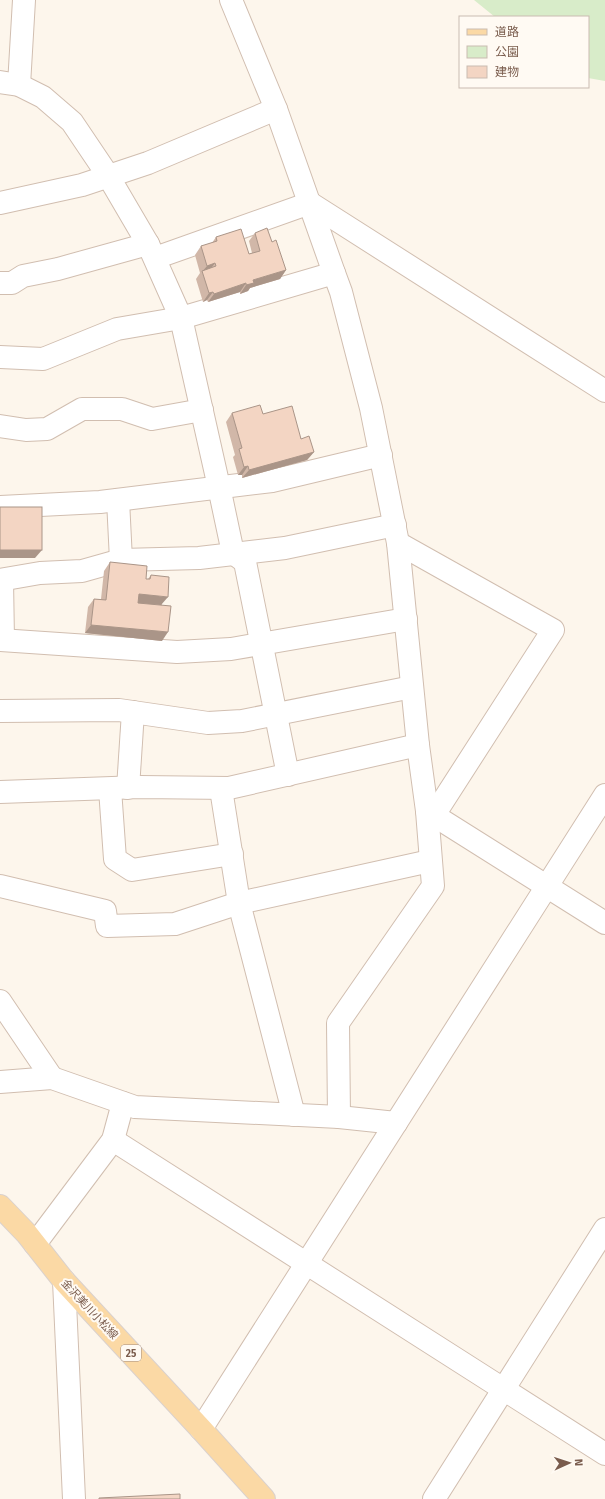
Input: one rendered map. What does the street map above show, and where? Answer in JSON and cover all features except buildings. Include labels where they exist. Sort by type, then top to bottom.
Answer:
[{"type":"main road","name":"金沢美川小松線","points":[[0,1206],[27,1234],[64,1281],[264,1499]]},
{"type":"street","points":[[24,0],[10,83],[43,97],[72,122],[109,176],[152,251],[181,318],[220,487],[233,554],[245,562],[288,775]]},
{"type":"street","points":[[231,0],[276,109],[310,202],[341,292],[372,408],[397,534],[418,745],[431,813],[430,861],[433,886],[338,1023],[339,1118]]},
{"type":"street","points":[[0,203],[82,186],[148,163],[276,109]]},
{"type":"street","points":[[0,283],[12,283],[23,276],[152,251],[310,202],[605,391]]},
{"type":"street","points":[[0,357],[43,359],[117,329],[181,318],[334,273]]},
{"type":"street","points":[[0,426],[26,430],[47,429],[82,409],[122,409],[152,419],[202,410]]},
{"type":"street","points":[[0,507],[100,502],[272,481],[381,455]]},
{"type":"street","points":[[118,500],[121,560]]},
{"type":"street","points":[[406,619],[231,649],[178,652],[2,640],[1,580],[40,573],[82,570],[121,560],[199,558],[397,534],[553,630],[431,813]]},
{"type":"street","points":[[0,711],[119,710],[208,723],[242,721],[412,687]]},
{"type":"street","points":[[133,712],[119,788],[115,859],[132,870],[232,854]]},
{"type":"street","points":[[0,792],[119,788],[221,789],[418,745]]},
{"type":"street","points":[[221,789],[239,903],[294,1115]]},
{"type":"street","points":[[201,1429],[605,795]]},
{"type":"street","points":[[431,813],[605,923]]},
{"type":"street","points":[[0,886],[105,912],[107,926],[175,924],[239,903],[430,861]]},
{"type":"street","points":[[0,1001],[52,1078]]},
{"type":"street","points":[[0,1082],[52,1078],[135,1108],[294,1115],[396,1123]]},
{"type":"street","points":[[35,1244],[113,1140],[123,1103]]},
{"type":"street","points":[[113,1140],[605,1454]]},
{"type":"street","points":[[434,1499],[605,1229]]},
{"type":"street","points":[[64,1281],[74,1499]]},
{"type":"green space","points":[[474,0],[605,0],[605,81],[589,78],[589,16],[494,16]]}]
